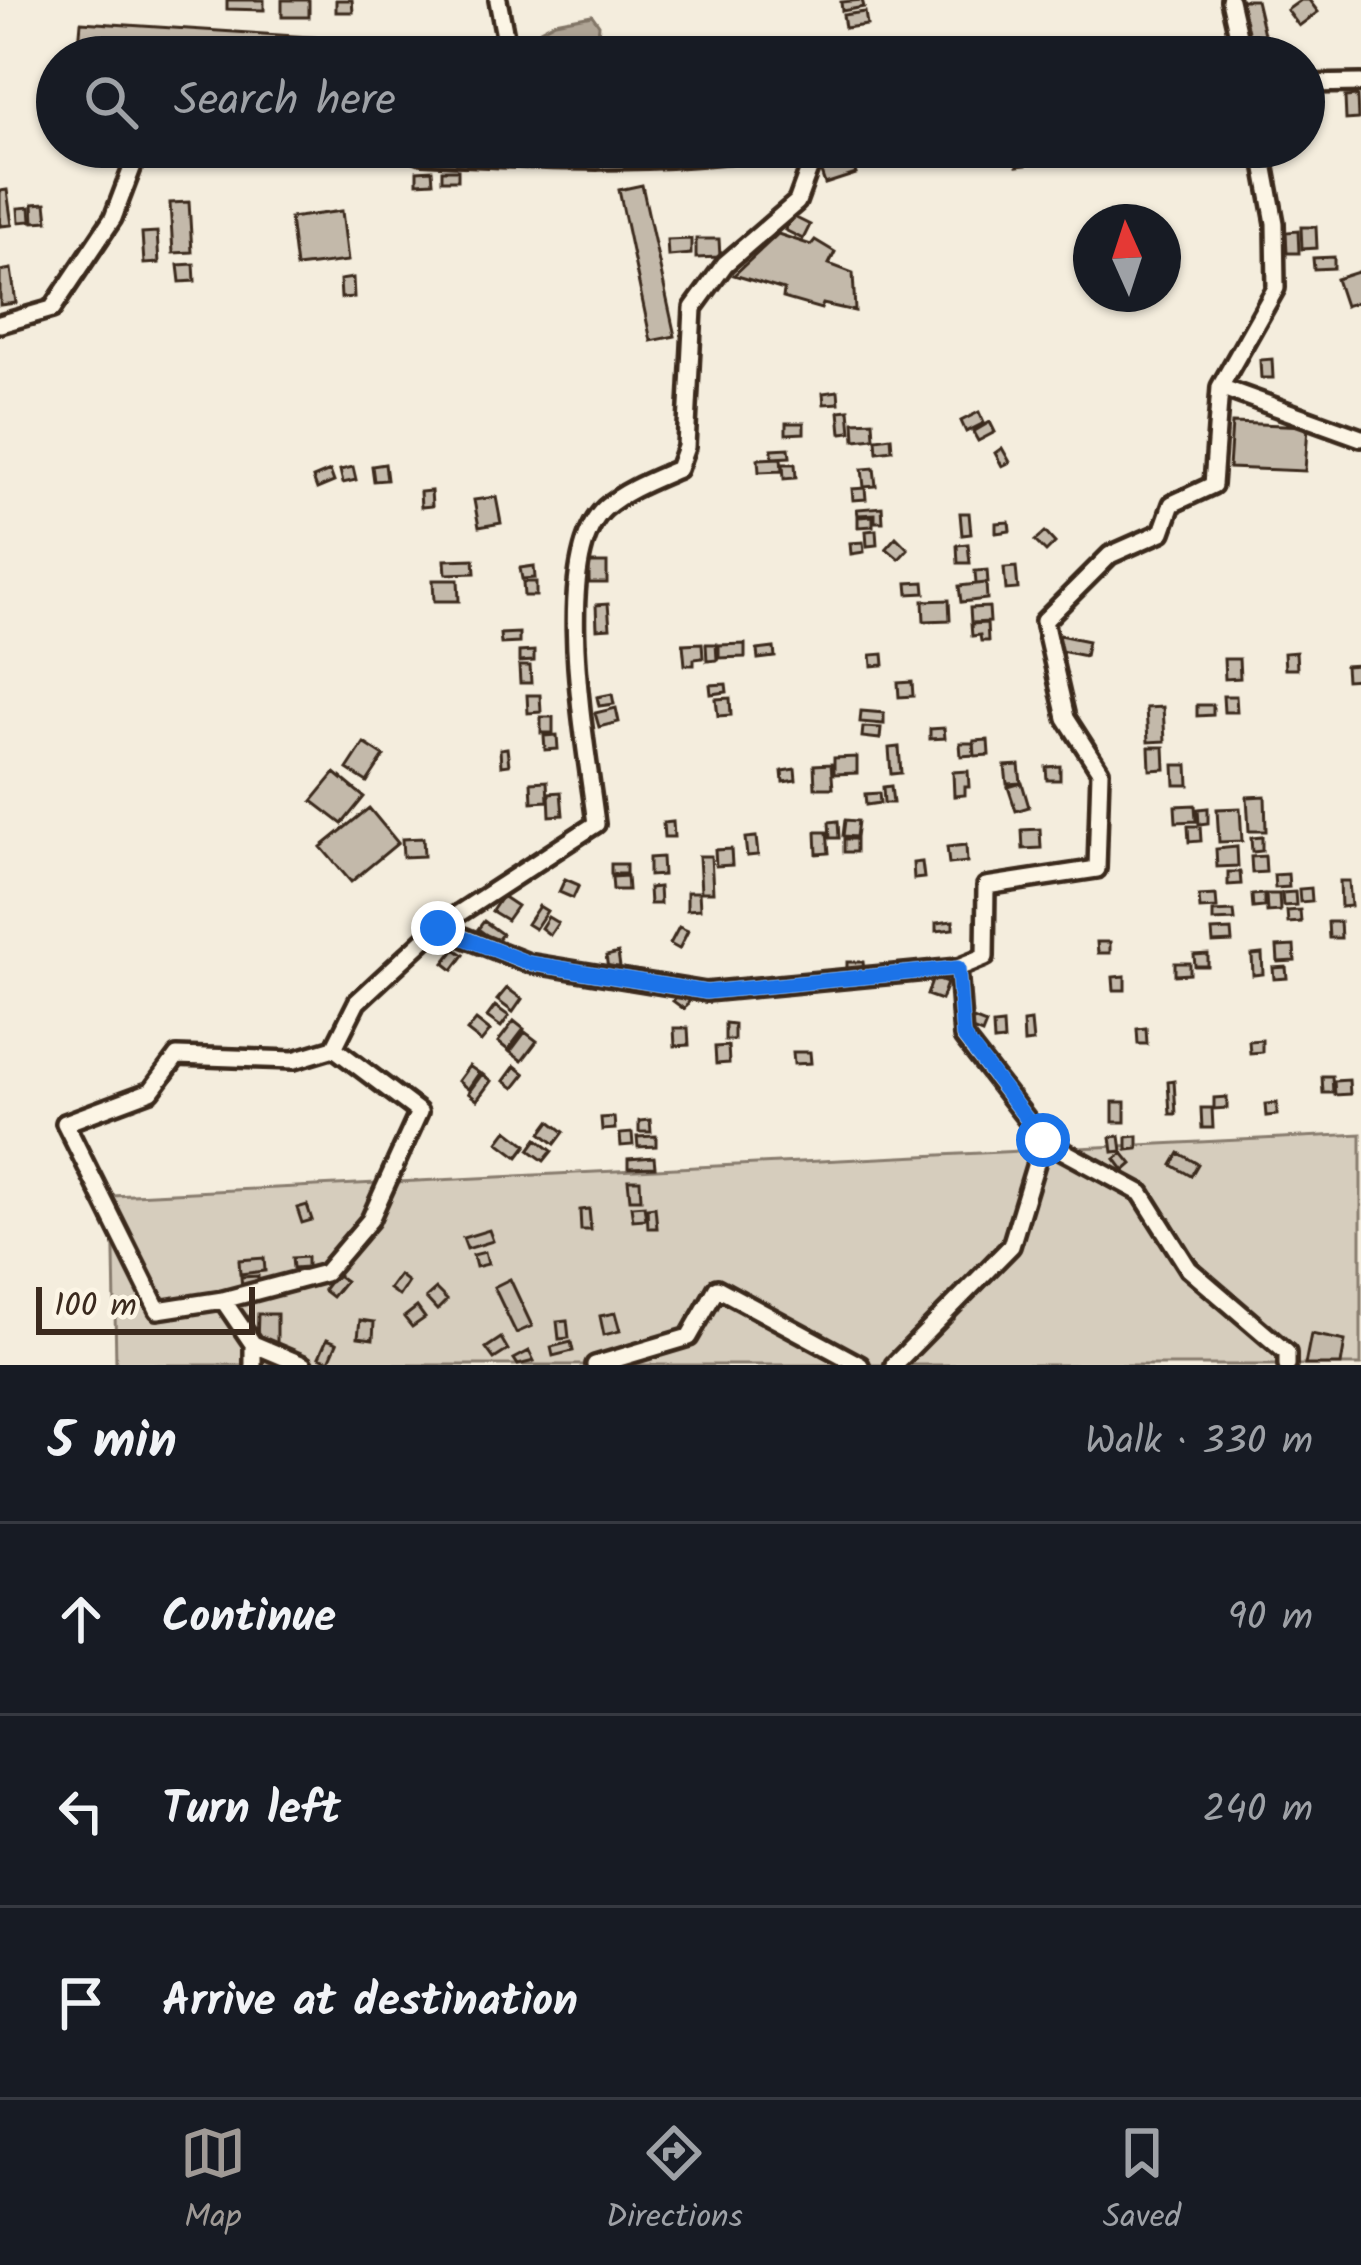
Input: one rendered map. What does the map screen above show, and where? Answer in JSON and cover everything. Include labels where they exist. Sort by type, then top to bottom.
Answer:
[{"type":"street","points":[[498,0],[505,36]]},
{"type":"street","points":[[1230,0],[1238,36]]},
{"type":"street","points":[[1325,84],[1361,83]]},
{"type":"street","points":[[0,324],[52,309],[113,218],[132,168]]},
{"type":"street","points":[[334,1048],[419,1112],[370,1220],[325,1273],[223,1300],[158,1310],[65,1123],[151,1091],[177,1056],[294,1060],[334,1048],[357,1002],[438,928],[596,824],[574,630],[584,539],[603,510],[639,486],[678,469],[686,447],[693,308],[725,263],[797,202],[809,168]]},
{"type":"street","points":[[438,928],[529,963],[706,992],[958,968],[985,957],[986,886],[1096,869],[1100,771],[1066,718],[1044,622],[1111,555],[1162,532],[1172,504],[1213,484],[1220,387],[1276,288],[1275,223],[1265,168]]},
{"type":"street","points":[[1220,387],[1361,438]]},
{"type":"street","points":[[958,968],[963,1036],[1043,1140],[1141,1193],[1189,1269],[1287,1353],[1287,1365]]},
{"type":"street","points":[[894,1365],[1011,1246],[1043,1140]]},
{"type":"street","points":[[595,1365],[689,1337],[717,1288],[860,1365]]},
{"type":"street","points":[[223,1300],[253,1344],[303,1365]]},
{"type":"street","points":[[253,1344],[253,1365]]},
{"type":"shaded area","points":[[592,15],[599,36],[538,36],[555,22]]},
{"type":"shaded area","points":[[1361,1134],[1361,1365],[116,1365],[113,1196]]},
{"type":"building","points":[[227,0],[264,0],[264,10],[227,9]]},
{"type":"building","points":[[282,0],[309,0],[309,17],[282,17]]},
{"type":"building","points":[[336,0],[352,0],[353,12],[336,12]]},
{"type":"building","points":[[862,0],[864,7],[842,11],[841,2]]},
{"type":"building","points":[[1236,0],[1256,0],[1264,34],[1245,36]]},
{"type":"building","points":[[1309,0],[1318,12],[1299,26],[1287,10]]},
{"type":"building","points":[[865,12],[867,25],[845,28],[843,15]]},
{"type":"building","points":[[81,22],[294,36],[80,36]]},
{"type":"building","points":[[1357,96],[1358,119],[1346,120],[1345,97]]},
{"type":"building","points":[[854,168],[856,174],[825,184],[820,169]]},
{"type":"building","points":[[432,170],[433,182],[417,183],[417,171]]},
{"type":"building","points":[[442,170],[458,170],[458,180],[442,180]]},
{"type":"building","points":[[642,185],[675,336],[651,341],[619,190]]},
{"type":"building","points":[[7,190],[12,225],[0,226],[0,191]]},
{"type":"building","points":[[189,202],[192,252],[173,253],[170,203]]},
{"type":"building","points":[[46,203],[48,221],[34,222],[33,204]]},
{"type":"building","points":[[30,207],[31,221],[19,222],[18,208]]},
{"type":"building","points":[[342,211],[348,261],[296,267],[290,218]]},
{"type":"building","points":[[792,216],[810,225],[803,239],[785,230]]},
{"type":"building","points":[[1301,227],[1316,227],[1317,248],[1302,249]]},
{"type":"building","points":[[1298,231],[1299,253],[1287,253],[1286,232]]},
{"type":"building","points":[[157,232],[159,263],[144,264],[142,233]]},
{"type":"building","points":[[778,234],[811,245],[815,240],[835,252],[829,264],[853,273],[855,311],[823,304],[821,309],[783,298],[784,290],[734,275]]},
{"type":"building","points":[[691,239],[691,254],[668,256],[667,240]]},
{"type":"building","points":[[696,239],[719,239],[720,257],[696,258]]},
{"type":"building","points":[[1334,257],[1334,268],[1314,269],[1313,258]]},
{"type":"building","points":[[194,264],[195,281],[180,282],[178,265]]},
{"type":"building","points":[[11,269],[16,303],[0,305],[0,271]]},
{"type":"building","points":[[1361,271],[1361,301],[1345,306],[1336,279]]},
{"type":"building","points":[[353,278],[354,297],[341,298],[340,280]]},
{"type":"building","points":[[1272,359],[1273,378],[1261,378],[1260,360]]},
{"type":"building","points":[[838,391],[839,403],[824,404],[823,393]]},
{"type":"building","points":[[849,410],[851,432],[841,433],[839,411]]},
{"type":"building","points":[[979,412],[984,423],[966,432],[961,421]]},
{"type":"building","points":[[873,421],[874,438],[855,440],[854,422]]},
{"type":"building","points":[[990,422],[995,432],[978,441],[973,432]]},
{"type":"building","points":[[786,423],[804,423],[804,433],[786,434]]},
{"type":"building","points":[[1232,423],[1308,426],[1305,471],[1229,468]]},
{"type":"building","points":[[891,437],[892,450],[877,452],[876,439]]},
{"type":"building","points":[[789,448],[790,457],[772,458],[772,449]]},
{"type":"building","points":[[1002,448],[1010,462],[1002,466],[995,453]]},
{"type":"building","points":[[781,458],[782,471],[759,472],[758,459]]},
{"type":"building","points":[[385,464],[387,480],[374,481],[372,466]]},
{"type":"building","points":[[783,464],[795,464],[796,478],[784,479]]},
{"type":"building","points":[[353,467],[356,480],[343,483],[340,470]]},
{"type":"building","points":[[874,468],[876,486],[864,487],[862,469]]},
{"type":"building","points":[[330,471],[334,482],[317,489],[313,478]]},
{"type":"building","points":[[865,488],[866,499],[853,500],[852,489]]},
{"type":"building","points":[[431,491],[432,506],[421,507],[420,492]]},
{"type":"building","points":[[496,497],[501,523],[479,527],[474,500]]},
{"type":"building","points":[[882,507],[883,522],[875,522],[875,514],[858,515],[857,509]]},
{"type":"building","points":[[960,513],[969,513],[971,534],[962,535]]},
{"type":"building","points":[[873,516],[873,526],[858,527],[858,517]]},
{"type":"building","points":[[1009,522],[1010,531],[996,533],[996,523]]},
{"type":"building","points":[[876,530],[877,545],[867,546],[866,531]]},
{"type":"building","points":[[1045,532],[1055,543],[1046,552],[1035,541]]},
{"type":"building","points":[[896,537],[908,549],[899,559],[886,548]]},
{"type":"building","points":[[863,542],[864,552],[851,554],[850,543]]},
{"type":"building","points":[[968,544],[970,563],[958,563],[957,545]]},
{"type":"building","points":[[474,559],[475,573],[446,574],[445,560]]},
{"type":"building","points":[[589,563],[607,563],[607,583],[589,583]]},
{"type":"building","points":[[534,566],[535,578],[522,579],[520,568]]},
{"type":"building","points":[[1016,567],[1018,589],[1006,590],[1004,568]]},
{"type":"building","points":[[987,570],[988,583],[976,584],[975,571]]},
{"type":"building","points":[[433,580],[458,580],[459,601],[434,601]]},
{"type":"building","points":[[523,582],[536,582],[536,596],[524,596]]},
{"type":"building","points":[[924,582],[925,593],[908,594],[907,583]]},
{"type":"building","points":[[986,583],[987,599],[961,602],[959,586]]},
{"type":"building","points":[[949,600],[950,620],[924,621],[923,601]]},
{"type":"building","points":[[608,604],[610,628],[597,629],[596,605]]},
{"type":"building","points":[[989,607],[990,622],[971,623],[970,608]]},
{"type":"building","points":[[987,623],[988,641],[972,636],[971,624]]},
{"type":"building","points":[[519,633],[519,643],[501,644],[500,634]]},
{"type":"building","points":[[1059,635],[1088,641],[1085,656],[1056,650]]},
{"type":"building","points":[[702,643],[703,658],[685,665],[683,644]]},
{"type":"building","points":[[706,644],[716,644],[717,660],[707,661]]},
{"type":"building","points":[[745,644],[745,657],[719,658],[719,645]]},
{"type":"building","points":[[774,648],[775,657],[758,659],[757,650]]},
{"type":"building","points":[[534,651],[534,661],[519,662],[519,652]]},
{"type":"building","points":[[1296,652],[1297,669],[1285,669],[1284,653]]},
{"type":"building","points":[[883,654],[884,665],[872,666],[871,655]]},
{"type":"building","points":[[1224,659],[1239,659],[1240,678],[1225,679]]},
{"type":"building","points":[[1359,665],[1360,679],[1346,680],[1345,666]]},
{"type":"building","points":[[519,666],[530,666],[531,683],[520,683]]},
{"type":"building","points":[[912,682],[913,696],[899,697],[898,683]]},
{"type":"building","points":[[726,684],[727,692],[711,694],[710,685]]},
{"type":"building","points":[[612,694],[614,704],[599,706],[597,697]]},
{"type":"building","points":[[527,695],[540,695],[541,712],[528,713]]},
{"type":"building","points":[[1223,696],[1236,696],[1237,712],[1224,712]]},
{"type":"building","points":[[730,698],[731,715],[718,716],[716,699]]},
{"type":"building","points":[[1197,705],[1213,705],[1213,715],[1197,716]]},
{"type":"building","points":[[1163,707],[1165,741],[1148,742],[1146,708]]},
{"type":"building","points":[[616,708],[619,722],[599,727],[595,713]]},
{"type":"building","points":[[861,711],[884,713],[884,724],[860,722]]},
{"type":"building","points":[[541,717],[553,717],[553,733],[541,733]]},
{"type":"building","points":[[863,727],[881,728],[880,739],[862,737]]},
{"type":"building","points":[[944,728],[945,738],[930,739],[930,729]]},
{"type":"building","points":[[557,735],[558,749],[545,750],[544,736]]},
{"type":"building","points":[[988,740],[989,755],[975,756],[974,741]]},
{"type":"building","points":[[364,743],[384,756],[367,782],[347,769]]},
{"type":"building","points":[[960,743],[973,743],[974,755],[961,756]]},
{"type":"building","points":[[899,747],[901,773],[891,774],[889,748]]},
{"type":"building","points":[[1149,747],[1164,747],[1165,769],[1150,770]]},
{"type":"building","points":[[507,748],[509,765],[501,766],[500,749]]},
{"type":"building","points":[[857,757],[857,773],[834,774],[834,758]]},
{"type":"building","points":[[831,764],[833,788],[815,788],[814,765]]},
{"type":"building","points":[[1019,765],[1021,783],[1007,784],[1005,766]]},
{"type":"building","points":[[1174,765],[1188,765],[1189,785],[1175,785]]},
{"type":"building","points":[[1060,766],[1060,780],[1047,780],[1046,767]]},
{"type":"building","points":[[795,769],[796,780],[783,782],[782,771]]},
{"type":"building","points":[[968,771],[965,795],[954,796],[953,772]]},
{"type":"building","points":[[335,773],[364,797],[342,824],[312,801]]},
{"type":"building","points":[[547,781],[548,801],[532,802],[531,782]]},
{"type":"building","points":[[1022,783],[1029,807],[1016,811],[1008,787]]},
{"type":"building","points":[[891,786],[893,803],[884,803],[883,787]]},
{"type":"building","points":[[561,792],[563,815],[550,816],[549,793]]},
{"type":"building","points":[[879,793],[880,803],[866,805],[865,794]]},
{"type":"building","points":[[1265,796],[1266,831],[1249,831],[1247,797]]},
{"type":"building","points":[[1195,805],[1196,821],[1176,822],[1175,806]]},
{"type":"building","points":[[369,808],[398,843],[351,882],[321,847]]},
{"type":"building","points":[[1208,808],[1208,823],[1199,824],[1198,809]]},
{"type":"building","points":[[1240,808],[1242,841],[1219,842],[1217,809]]},
{"type":"building","points":[[845,820],[858,821],[856,837],[843,836]]},
{"type":"building","points":[[838,821],[839,838],[830,838],[829,822]]},
{"type":"building","points":[[673,822],[674,837],[664,837],[663,823]]},
{"type":"building","points":[[1188,826],[1200,826],[1201,841],[1189,842]]},
{"type":"building","points":[[1040,829],[1041,848],[1023,849],[1022,830]]},
{"type":"building","points":[[816,832],[827,832],[829,853],[817,854]]},
{"type":"building","points":[[756,837],[758,855],[747,856],[745,838]]},
{"type":"building","points":[[1262,837],[1262,851],[1252,852],[1251,838]]},
{"type":"building","points":[[423,838],[424,856],[403,857],[402,839]]},
{"type":"building","points":[[844,839],[856,839],[856,852],[844,852]]},
{"type":"building","points":[[966,845],[967,862],[949,864],[947,847]]},
{"type":"building","points":[[1237,847],[1238,866],[1217,867],[1216,849]]},
{"type":"building","points":[[731,849],[732,865],[716,866],[715,850]]},
{"type":"building","points":[[699,856],[711,856],[713,892],[701,892]]},
{"type":"building","points":[[1265,856],[1266,872],[1252,873],[1251,857]]},
{"type":"building","points":[[662,857],[663,875],[649,876],[649,858]]},
{"type":"building","points":[[922,862],[924,878],[914,879],[913,863]]},
{"type":"building","points":[[611,864],[626,864],[626,874],[611,874]]},
{"type":"building","points":[[1228,872],[1240,872],[1241,884],[1228,885]]},
{"type":"building","points":[[1288,874],[1289,887],[1275,888],[1274,875]]},
{"type":"building","points":[[627,876],[628,890],[613,890],[612,877]]},
{"type":"building","points":[[565,879],[579,885],[573,898],[559,892]]},
{"type":"building","points":[[1340,881],[1349,881],[1351,906],[1341,907]]},
{"type":"building","points":[[659,887],[660,904],[650,904],[649,888]]},
{"type":"building","points":[[1311,888],[1312,901],[1300,902],[1299,889]]},
{"type":"building","points":[[687,892],[699,892],[700,909],[687,910]]},
{"type":"building","points":[[1295,892],[1296,905],[1283,906],[1282,893]]},
{"type":"building","points":[[1264,894],[1264,907],[1253,908],[1252,895]]},
{"type":"building","points":[[1266,894],[1279,894],[1280,911],[1267,912]]},
{"type":"building","points":[[1216,895],[1217,908],[1200,909],[1199,896]]},
{"type":"building","points":[[502,896],[517,906],[507,920],[492,911]]},
{"type":"building","points":[[539,906],[547,911],[535,929],[527,924]]},
{"type":"building","points":[[1300,910],[1301,922],[1288,923],[1287,911]]},
{"type":"building","points":[[1234,911],[1235,920],[1213,921],[1213,912]]},
{"type":"building","points":[[548,917],[558,923],[550,935],[541,928]]},
{"type":"building","points":[[484,921],[502,934],[496,942],[478,929]]},
{"type":"building","points":[[953,921],[953,929],[936,931],[936,923]]},
{"type":"building","points":[[1328,922],[1340,922],[1341,938],[1329,938]]},
{"type":"building","points":[[679,927],[688,931],[679,949],[670,944]]},
{"type":"building","points":[[1231,930],[1232,942],[1213,943],[1212,931]]},
{"type":"building","points":[[1097,942],[1110,942],[1110,953],[1098,953]]},
{"type":"building","points":[[1294,946],[1295,961],[1278,962],[1277,947]]},
{"type":"building","points":[[455,949],[464,955],[453,970],[444,963]]},
{"type":"building","points":[[618,953],[620,967],[608,968],[606,956]]},
{"type":"building","points":[[1208,954],[1208,966],[1195,966],[1194,955]]},
{"type":"building","points":[[1262,954],[1263,974],[1253,975],[1252,955]]},
{"type":"building","points":[[847,962],[863,962],[864,971],[847,971]]},
{"type":"building","points":[[1175,963],[1190,963],[1190,974],[1175,975]]},
{"type":"building","points":[[1286,967],[1287,978],[1274,979],[1273,968]]},
{"type":"building","points":[[1125,976],[1125,990],[1114,990],[1113,977]]},
{"type":"building","points":[[933,978],[947,983],[941,1000],[927,995]]},
{"type":"building","points":[[507,988],[522,999],[513,1012],[497,1000]]},
{"type":"building","points":[[679,993],[690,1000],[684,1009],[673,1001]]},
{"type":"building","points":[[495,1006],[509,1016],[501,1027],[487,1017]]},
{"type":"building","points":[[968,1017],[986,1024],[982,1034],[964,1027]]},
{"type":"building","points":[[476,1020],[490,1031],[481,1042],[467,1031]]},
{"type":"building","points":[[514,1021],[524,1029],[508,1050],[498,1042]]},
{"type":"building","points":[[1031,1021],[1033,1042],[1024,1043],[1023,1022]]},
{"type":"building","points":[[725,1023],[734,1024],[734,1040],[725,1040]]},
{"type":"building","points":[[1003,1024],[1004,1041],[994,1042],[993,1025]]},
{"type":"building","points":[[674,1028],[688,1028],[689,1045],[675,1046]]},
{"type":"building","points":[[1146,1028],[1147,1044],[1138,1044],[1137,1029]]},
{"type":"building","points":[[525,1032],[537,1041],[522,1061],[510,1052]]},
{"type":"building","points":[[1262,1040],[1262,1052],[1250,1053],[1249,1041]]},
{"type":"building","points":[[728,1046],[729,1063],[716,1064],[715,1047]]},
{"type":"building","points":[[793,1052],[810,1052],[811,1063],[794,1064]]},
{"type":"building","points":[[469,1066],[479,1073],[468,1089],[458,1081]]},
{"type":"building","points":[[515,1066],[525,1074],[514,1088],[504,1081]]},
{"type":"building","points":[[482,1074],[491,1081],[477,1100],[468,1093]]},
{"type":"building","points":[[1322,1076],[1332,1076],[1333,1093],[1323,1093]]},
{"type":"building","points":[[1349,1080],[1350,1094],[1335,1095],[1334,1081]]},
{"type":"building","points":[[1174,1081],[1176,1114],[1170,1114],[1168,1082]]},
{"type":"building","points":[[1227,1097],[1227,1108],[1214,1109],[1214,1098]]},
{"type":"building","points":[[1113,1102],[1125,1102],[1125,1122],[1113,1122]]},
{"type":"building","points":[[1277,1103],[1277,1115],[1266,1116],[1265,1104]]},
{"type":"building","points":[[1201,1108],[1212,1108],[1213,1128],[1202,1128]]},
{"type":"building","points":[[614,1117],[615,1129],[602,1130],[601,1118]]},
{"type":"building","points":[[650,1120],[651,1132],[639,1132],[639,1121]]},
{"type":"building","points":[[550,1121],[564,1132],[555,1144],[541,1133]]},
{"type":"building","points":[[507,1130],[527,1145],[518,1157],[498,1142]]},
{"type":"building","points":[[632,1133],[633,1145],[621,1146],[620,1134]]},
{"type":"building","points":[[656,1136],[656,1146],[638,1147],[637,1137]]},
{"type":"building","points":[[1120,1136],[1122,1151],[1113,1152],[1111,1137]]},
{"type":"building","points":[[1138,1136],[1138,1149],[1127,1150],[1127,1137]]},
{"type":"building","points":[[537,1139],[552,1151],[544,1161],[529,1150]]},
{"type":"building","points":[[1123,1153],[1132,1164],[1124,1171],[1115,1159]]},
{"type":"building","points":[[1179,1153],[1198,1164],[1191,1176],[1172,1165]]},
{"type":"building","points":[[654,1157],[655,1167],[628,1168],[628,1159]]},
{"type":"building","points":[[628,1180],[640,1180],[641,1199],[630,1199]]},
{"type":"building","points":[[307,1205],[312,1220],[302,1223],[297,1208]]},
{"type":"building","points":[[644,1205],[646,1219],[633,1220],[631,1206]]},
{"type":"building","points":[[655,1207],[657,1228],[648,1228],[647,1208]]},
{"type":"building","points":[[589,1209],[591,1230],[581,1230],[580,1210]]},
{"type":"building","points":[[489,1230],[493,1241],[467,1249],[463,1238]]},
{"type":"building","points":[[485,1252],[488,1264],[476,1267],[473,1255]]},
{"type":"building","points":[[307,1257],[307,1267],[293,1268],[292,1258]]},
{"type":"building","points":[[264,1258],[265,1271],[240,1274],[239,1260]]},
{"type":"building","points":[[335,1274],[345,1281],[332,1297],[323,1290]]},
{"type":"building","points":[[399,1275],[408,1282],[399,1296],[389,1289]]},
{"type":"building","points":[[258,1276],[258,1287],[242,1288],[241,1277]]},
{"type":"building","points":[[510,1279],[532,1326],[516,1333],[494,1287]]},
{"type":"building","points":[[436,1289],[447,1300],[437,1310],[426,1298]]},
{"type":"building","points":[[417,1307],[425,1318],[412,1327],[404,1317]]},
{"type":"building","points":[[615,1313],[620,1331],[604,1335],[600,1316]]},
{"type":"building","points":[[258,1314],[277,1314],[277,1344],[257,1343]]},
{"type":"building","points":[[360,1320],[374,1322],[373,1339],[358,1337]]},
{"type":"building","points":[[567,1320],[569,1338],[559,1339],[557,1321]]},
{"type":"building","points":[[1311,1334],[1345,1341],[1341,1365],[1305,1365]]},
{"type":"building","points":[[501,1338],[508,1350],[494,1359],[486,1348]]},
{"type":"building","points":[[327,1339],[337,1343],[329,1361],[319,1357]]},
{"type":"building","points":[[571,1342],[573,1351],[553,1356],[551,1347]]},
{"type":"building","points":[[529,1351],[534,1361],[518,1365],[514,1359]]},
{"type":"route","points":[[438,928],[529,963],[706,992],[958,968],[963,1036],[1043,1140]]}]
